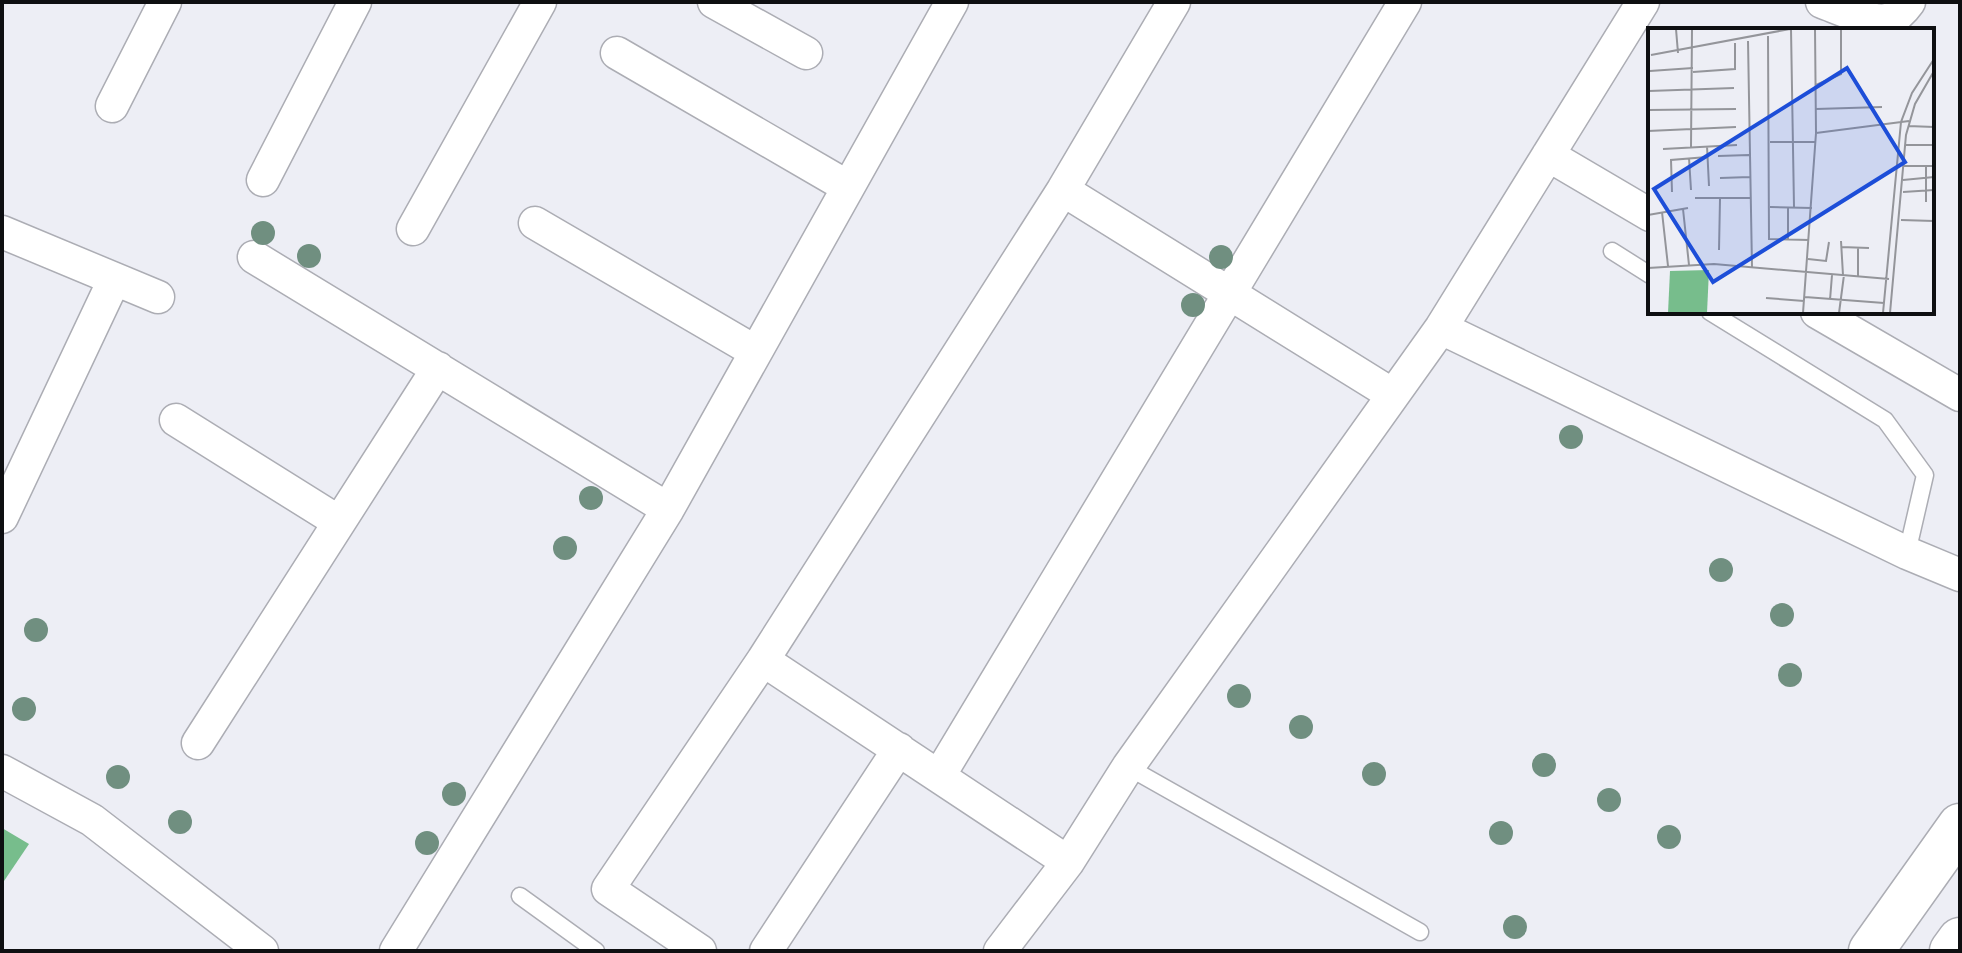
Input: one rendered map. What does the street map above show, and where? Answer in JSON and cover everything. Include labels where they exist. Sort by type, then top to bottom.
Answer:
[{"type":"main road","points":[[1871,951],[1960,826]]},
{"type":"main road","points":[[1952,951],[1960,940]]},
{"type":"street","points":[[112,106],[165,2]]},
{"type":"street","points":[[263,180],[355,2]]},
{"type":"street","points":[[714,2],[806,53]]},
{"type":"street","points":[[396,951],[668,509],[952,2]]},
{"type":"street","points":[[700,951],[608,889],[763,660],[1063,190],[1174,2]]},
{"type":"street","points":[[939,776],[1405,2]]},
{"type":"street","points":[[1000,951],[1068,862],[1128,767],[1441,328],[1643,2]]},
{"type":"street","points":[[1822,2],[1872,20],[1887,21],[1897,16],[1909,2]]},
{"type":"street","points":[[413,229],[531,5]]},
{"type":"street","points":[[617,53],[848,187]]},
{"type":"street","points":[[1548,155],[1648,214]]},
{"type":"street","points":[[1063,190],[1393,395]]},
{"type":"street","points":[[535,223],[756,352]]},
{"type":"street","points":[[2,232],[158,297]]},
{"type":"street","points":[[254,257],[668,509]]},
{"type":"street","points":[[2,517],[114,280]]},
{"type":"street","points":[[1820,314],[1960,395]]},
{"type":"street","points":[[1441,328],[1907,553],[1960,575]]},
{"type":"street","points":[[198,743],[438,368]]},
{"type":"street","points":[[176,420],[339,522]]},
{"type":"street","points":[[763,660],[1068,862]]},
{"type":"street","points":[[766,951],[899,749]]},
{"type":"street","points":[[2,771],[92,820],[262,951]]},
{"type":"lane","points":[[1612,251],[1648,274]]},
{"type":"lane","points":[[1713,314],[1885,420],[1925,475],[1907,553]]},
{"type":"lane","points":[[1128,767],[1420,932]]},
{"type":"lane","points":[[520,896],[596,951]]},
{"type":"green space","points":[[2,828],[29,844],[2,884]]}]
